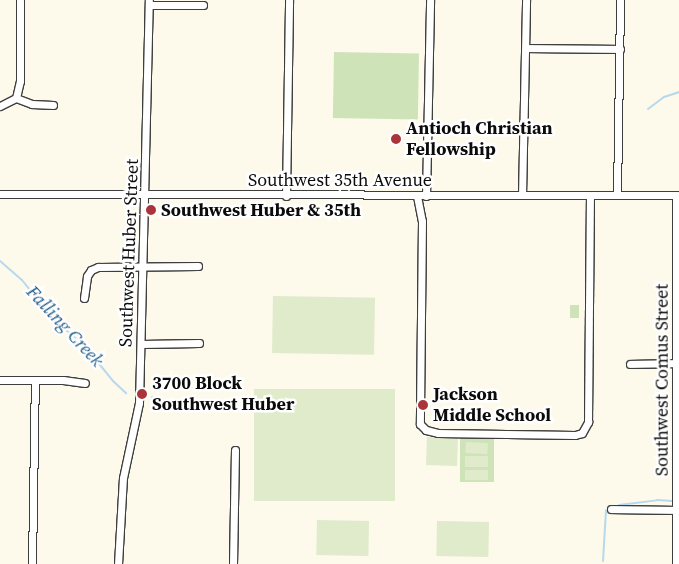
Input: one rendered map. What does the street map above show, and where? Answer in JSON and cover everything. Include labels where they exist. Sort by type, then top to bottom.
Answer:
[{"type":"street","points":[[16,98],[20,81],[20,0]]},
{"type":"street","points":[[286,196],[289,0]]},
{"type":"street","points":[[426,196],[430,0]]},
{"type":"street","points":[[522,195],[526,0]]},
{"type":"street","points":[[617,195],[620,0]]},
{"type":"street","points":[[149,2],[203,5]]},
{"type":"street","name":"Southwest Huber Street","points":[[118,564],[121,496],[138,413],[146,194],[149,2]]},
{"type":"street","points":[[526,48],[620,49]]},
{"type":"street","points":[[0,106],[16,98],[32,104],[54,105]]},
{"type":"street","name":"Southwest 35th Avenue","points":[[0,194],[286,196],[678,195]]},
{"type":"street","points":[[417,196],[422,229],[420,424],[426,430],[438,434],[574,435],[582,432],[588,422],[590,195]]},
{"type":"street","name":"Southwest Comus Street","points":[[676,564],[678,195]]},
{"type":"street","points":[[84,298],[87,276],[91,270],[98,267],[198,266]]},
{"type":"street","points":[[141,344],[199,343]]},
{"type":"street","points":[[630,364],[678,363]]},
{"type":"street","points":[[0,380],[84,383]]},
{"type":"street","points":[[32,564],[35,380]]},
{"type":"street","points":[[233,564],[235,450]]},
{"type":"street","points":[[611,509],[676,510]]},
{"type":"green space","points":[[334,52],[419,53],[418,119],[333,118]]},
{"type":"green space","points":[[273,296],[375,298],[374,355],[272,353]]},
{"type":"green space","points":[[570,305],[579,305],[579,318],[570,318]]},
{"type":"green space","points":[[254,389],[395,389],[395,501],[254,501]]},
{"type":"green space","points":[[427,437],[458,438],[457,466],[426,465]]},
{"type":"green space","points":[[460,438],[494,438],[494,482],[460,482]]},
{"type":"green space","points":[[466,442],[488,443],[487,454],[465,453]]},
{"type":"green space","points":[[465,456],[488,456],[488,467],[465,467]]},
{"type":"green space","points":[[465,470],[488,470],[488,480],[465,480]]},
{"type":"green space","points":[[317,520],[369,521],[368,556],[316,555]]},
{"type":"green space","points":[[437,521],[489,522],[488,557],[436,556]]},
{"type":"waterway","points":[[648,109],[664,97],[679,92]]},
{"type":"waterway","name":"Falling Creek","points":[[0,261],[22,280],[53,319],[84,345],[113,381],[126,393]]},
{"type":"waterway","name":"Falling Creek","points":[[152,397],[197,410],[208,410],[232,404]]},
{"type":"waterway","name":"Falling Creek","points":[[619,505],[657,500],[672,501]]},
{"type":"waterway","points":[[603,561],[606,510]]},
{"type":"place","name":"Antioch Christian Fellowship","points":[[396,139]]},
{"type":"place","name":"Southwest Huber & 35th","points":[[151,210]]},
{"type":"place","name":"3700 Block Southwest Huber","points":[[142,394]]},
{"type":"place","name":"Jackson Middle School","points":[[423,405]]}]
